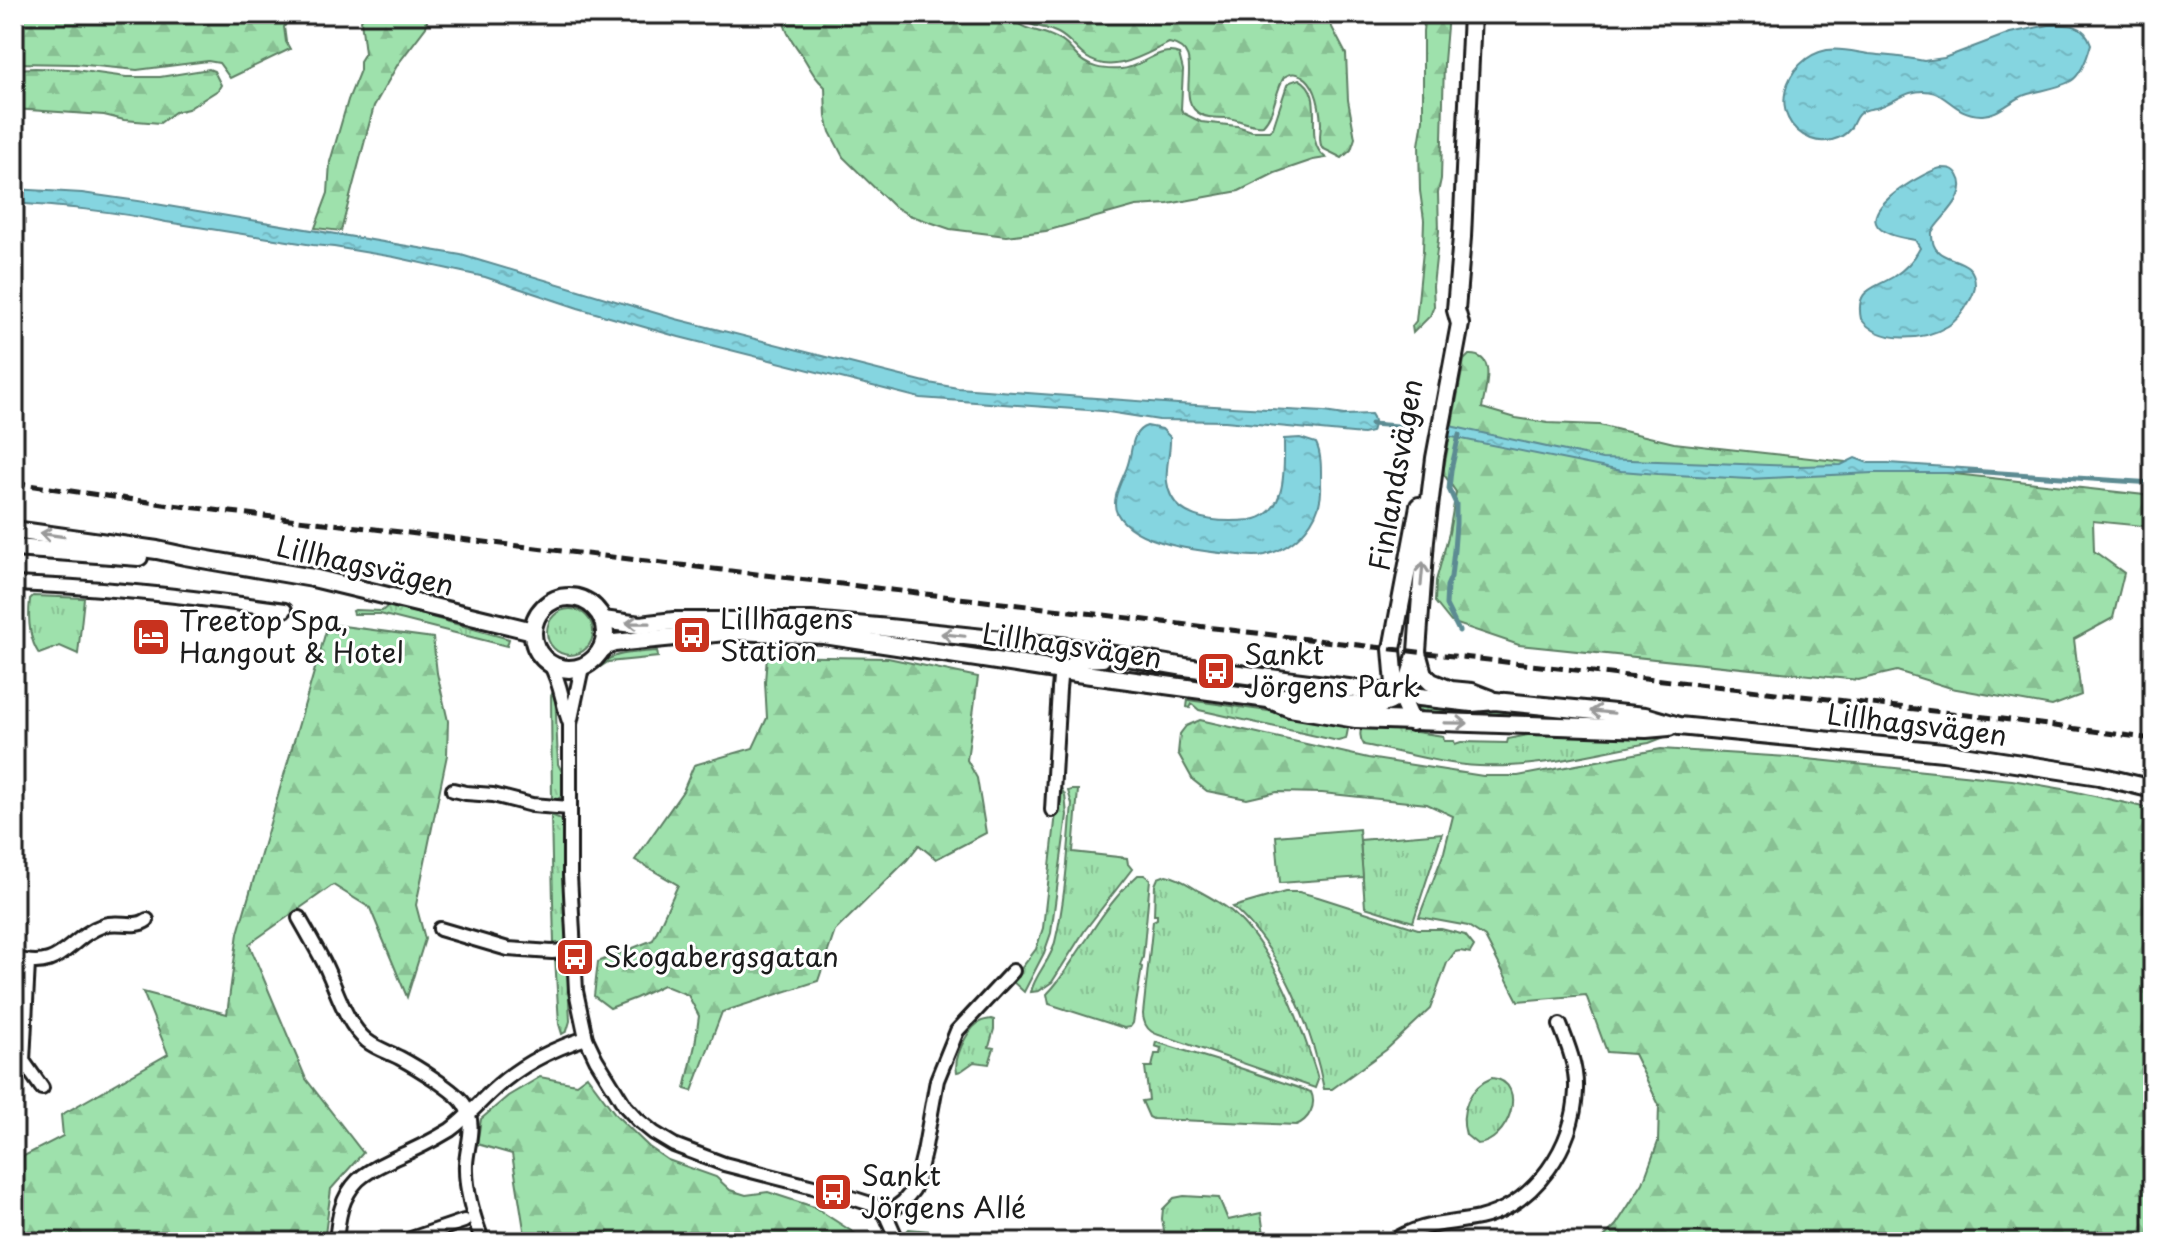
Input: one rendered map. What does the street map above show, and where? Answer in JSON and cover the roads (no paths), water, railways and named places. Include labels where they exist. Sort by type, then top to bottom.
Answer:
[{"type":"street","name":"Finlandsvägen","points":[[1399,694],[1408,680],[1417,652],[1434,472],[1447,384],[1460,324],[1456,310],[1472,14]]},
{"type":"street","name":"Finlandsvägen","points":[[1412,722],[1392,674],[1392,649],[1418,511],[1437,384],[1449,323],[1456,310]]},
{"type":"street","name":"Lillhagsvägen","points":[[14,530],[157,550],[313,578],[533,631]]},
{"type":"street","name":"Lillhagsvägen","points":[[14,548],[157,559],[185,556]]},
{"type":"street","points":[[14,584],[145,592],[285,610]]},
{"type":"street","points":[[570,724],[558,681],[550,664],[537,650],[533,631],[536,620],[553,601],[574,597],[585,600],[594,606],[603,620],[605,635],[601,650]]},
{"type":"street","name":"Lillhagsvägen","points":[[603,620],[640,625],[674,621],[811,621],[1068,647],[1141,660],[1472,703],[1495,701],[1645,716],[1679,726],[1943,752],[2151,787]]},
{"type":"street","name":"Lillhagsvägen","points":[[582,667],[614,643],[736,631],[787,633],[838,637],[1268,699],[1290,708],[1356,719],[1646,729],[1679,726]]},
{"type":"street","points":[[1039,644],[1057,656],[1062,671],[1052,810]]},
{"type":"street","name":"Finlandsvägen","points":[[1360,689],[1376,678],[1392,649]]},
{"type":"street","points":[[1417,652],[1423,674],[1431,682],[1495,701]]},
{"type":"street","points":[[1062,671],[1076,661],[1141,660]]},
{"type":"street","points":[[550,664],[565,669],[582,667],[570,724],[570,875],[576,991],[586,1038],[596,1059],[625,1106],[654,1133],[699,1155],[874,1205],[886,1215],[898,1242]]},
{"type":"street","points":[[1268,699],[1295,696],[1377,706],[1391,702],[1399,694]]},
{"type":"street","points":[[453,790],[493,795],[532,805],[569,808]]},
{"type":"street","points":[[299,918],[362,1036],[370,1044],[399,1058],[454,1094],[465,1105],[471,1135],[466,1166],[477,1227],[483,1242]]},
{"type":"street","points":[[14,958],[28,963],[53,960],[107,924],[139,924],[147,920]]},
{"type":"street","points":[[440,929],[508,949],[574,950]]},
{"type":"street","points":[[28,963],[23,1061],[42,1088]]},
{"type":"street","points":[[886,1215],[903,1202],[917,1181],[937,1080],[957,1031],[1013,971]]},
{"type":"street","points":[[1391,1242],[1405,1233],[1434,1224],[1499,1211],[1532,1189],[1547,1173],[1567,1136],[1576,1090],[1575,1072],[1560,1025]]},
{"type":"street","points":[[336,1242],[341,1210],[358,1180],[452,1128],[493,1090],[538,1058],[586,1038]]},
{"type":"street","points":[[402,1242],[464,1221]]},
{"type":"water","points":[[2049,25],[2074,26],[2088,37],[2091,44],[2081,69],[2066,84],[2025,95],[1993,113],[1970,113],[1940,95],[1922,91],[1863,111],[1842,136],[1821,141],[1797,130],[1788,118],[1786,90],[1791,77],[1812,55],[1827,50],[1843,50],[1924,61],[1944,58],[2010,33]]},
{"type":"water","points":[[1941,168],[1956,173],[1961,191],[1932,232],[1933,244],[1945,256],[1968,267],[1973,274],[1973,294],[1957,319],[1938,331],[1902,338],[1879,333],[1861,319],[1863,296],[1901,271],[1920,248],[1915,240],[1893,235],[1878,227],[1876,215],[1881,206],[1900,189]]},
{"type":"water","points":[[14,189],[82,193],[138,201],[461,255],[676,319],[929,383],[958,388],[1178,404],[1371,414],[1374,425],[1372,432],[1363,434],[1225,421],[1159,420],[1102,411],[920,398],[679,337],[485,277],[334,247],[109,212],[14,203]]},
{"type":"water","points":[[1147,426],[1162,429],[1170,437],[1167,482],[1171,495],[1187,512],[1212,520],[1251,520],[1263,516],[1272,509],[1281,488],[1284,439],[1300,438],[1316,443],[1321,464],[1320,497],[1313,520],[1288,545],[1259,556],[1192,549],[1139,533],[1117,513],[1115,502],[1135,437]]},
{"type":"water","points":[[1450,426],[1602,459],[1798,466],[1841,465],[1855,458],[1868,463],[1976,469],[1977,473],[1873,473],[1749,479],[1621,471],[1447,436]]},
{"type":"waterway","points":[[1371,424],[1412,427]]},
{"type":"waterway","points":[[1459,435],[1449,489],[1456,504],[1456,524],[1446,605],[1459,631]]},
{"type":"waterway","points":[[1970,471],[2153,483]]},
{"type":"railway","points":[[14,483],[163,504],[2153,739]]},
{"type":"place","name":"Lillhagens Station","points":[[692,635]]},
{"type":"place","name":"Treetop Spa, Hangout & Hotel","points":[[151,637]]},
{"type":"place","name":"Sankt Jörgens Park","points":[[1216,671]]},
{"type":"place","name":"Skogabergsgatan","points":[[575,957]]},
{"type":"place","name":"Sankt Jörgens Allé","points":[[833,1192]]}]
